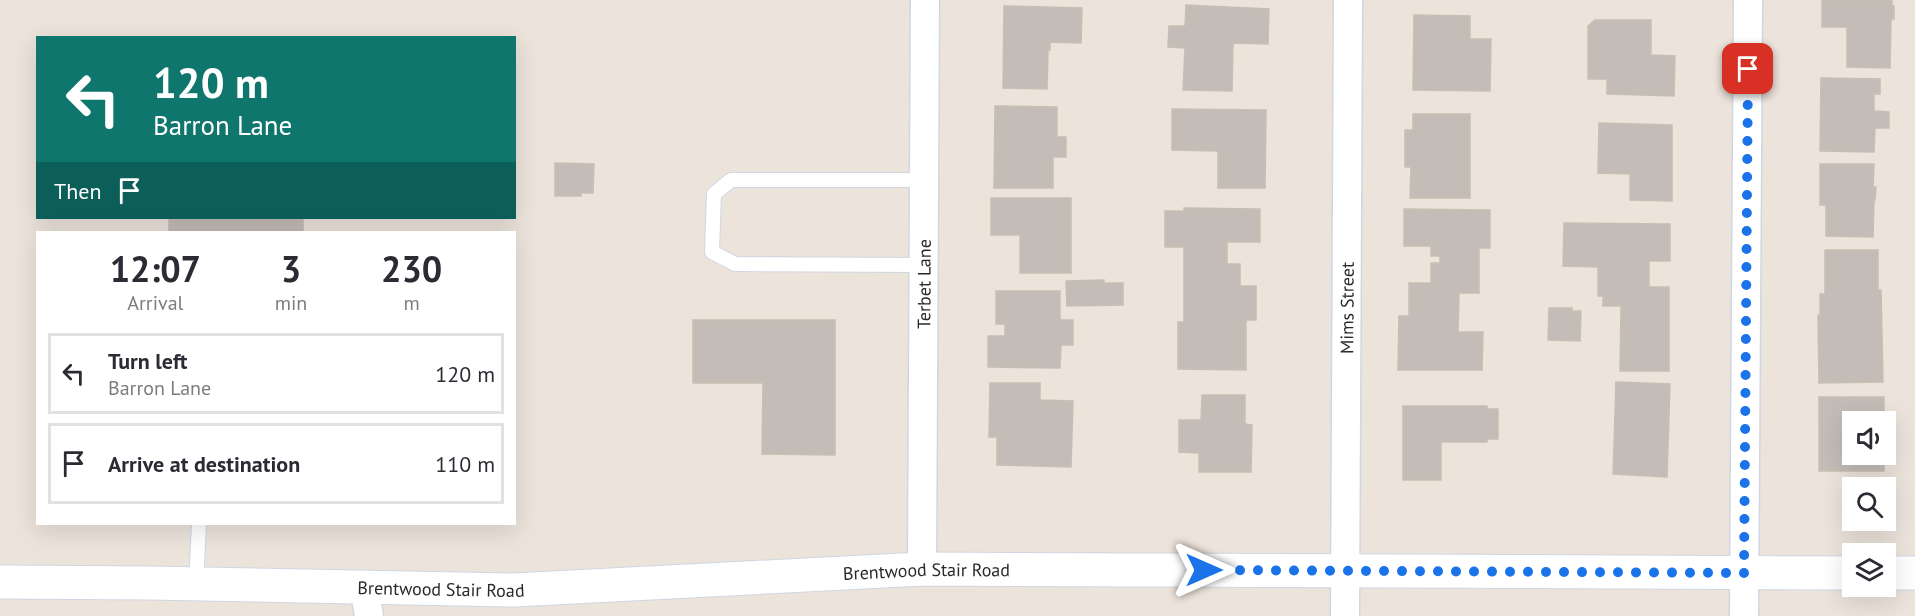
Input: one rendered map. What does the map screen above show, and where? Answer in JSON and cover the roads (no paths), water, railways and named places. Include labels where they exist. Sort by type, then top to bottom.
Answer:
[{"type":"main road","name":"Brentwood Stair Road","points":[[0,582],[196,584],[367,601],[514,590],[922,569],[1842,573]]},
{"type":"main road","points":[[1896,573],[1915,573]]},
{"type":"street","name":"Terbet Lane","points":[[922,569],[925,0]]},
{"type":"street","name":"Mims Street","points":[[1345,616],[1348,0]]},
{"type":"street","points":[[1744,616],[1748,0]]},
{"type":"lane","points":[[924,180],[731,180],[714,194],[712,252],[735,264],[924,265]]},
{"type":"lane","points":[[196,584],[199,525]]}]
